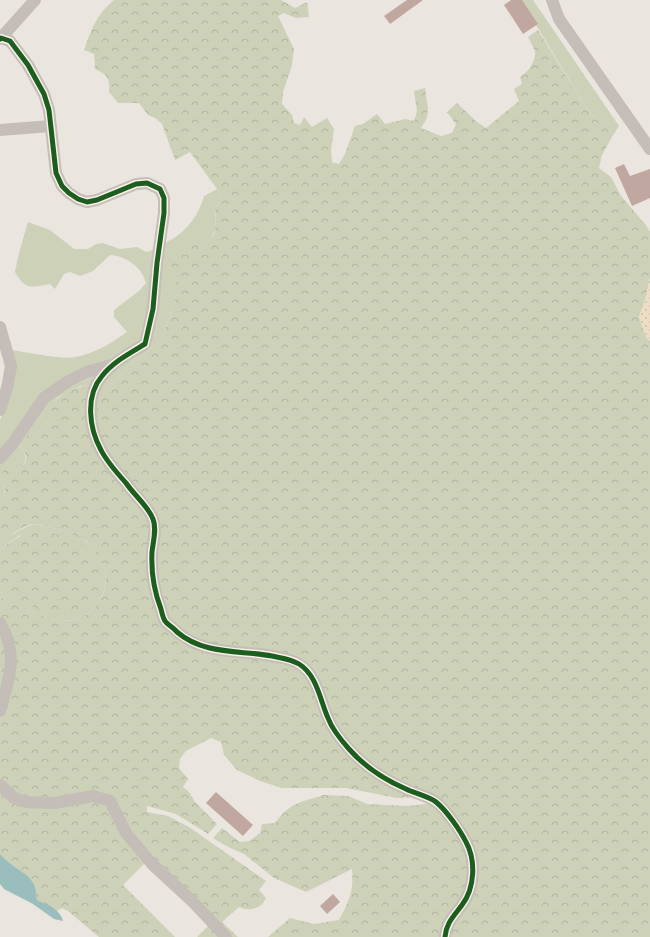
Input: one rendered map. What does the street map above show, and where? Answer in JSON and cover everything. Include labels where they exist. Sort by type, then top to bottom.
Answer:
[{"type":"street","points":[[35,0],[1,38],[10,41],[28,65],[44,94],[52,126],[56,173],[62,186],[73,196],[87,202],[97,200],[136,184],[147,183],[160,189],[164,198],[164,213],[156,263],[153,308],[145,344],[112,365],[101,376],[95,386],[91,401],[93,432],[101,451],[154,520],[155,534],[152,554],[152,571],[155,594],[165,621],[186,640],[203,647],[264,654],[288,659],[299,664],[310,673],[328,720],[340,739],[350,750],[378,774],[401,787],[436,801],[447,814],[466,842],[471,856],[472,871],[471,886],[468,895],[448,925],[445,937]]},
{"type":"street","points":[[552,0],[559,19],[650,150]]},
{"type":"street","points":[[0,130],[52,126]]},
{"type":"street","points":[[0,328],[11,366],[7,388],[0,410]]},
{"type":"street","points":[[0,458],[13,443],[44,398],[67,382],[86,372],[112,365]]},
{"type":"street","points":[[0,623],[6,632],[11,651],[11,671],[0,711]]},
{"type":"street","points":[[0,785],[14,798],[26,802],[54,803],[93,796],[110,800],[126,833],[135,844],[152,864],[192,901],[226,937]]},
{"type":"green space","points":[[114,0],[281,0],[295,8],[307,2],[309,17],[296,18],[284,13],[278,16],[294,49],[292,65],[283,92],[282,104],[292,115],[294,123],[300,125],[304,117],[312,127],[327,118],[334,129],[331,149],[332,162],[339,164],[345,154],[355,126],[363,124],[377,114],[385,124],[405,119],[414,121],[417,111],[414,91],[425,88],[428,108],[427,118],[421,128],[441,136],[452,133],[456,124],[447,112],[457,103],[477,122],[486,128],[519,101],[514,89],[522,84],[520,77],[533,63],[535,52],[528,37],[538,30],[588,111],[613,135],[602,155],[599,168],[611,177],[621,196],[650,232],[650,278],[639,317],[646,337],[650,341],[650,937],[448,937],[474,871],[449,813],[402,785],[352,749],[301,662],[204,645],[167,619],[157,594],[157,535],[103,450],[93,406],[127,368],[160,341],[177,293],[176,277],[170,267],[169,258],[178,255],[186,255],[185,247],[190,241],[199,242],[210,239],[213,235],[216,223],[215,208],[222,199],[217,189],[190,152],[175,160],[162,124],[155,118],[148,115],[139,103],[118,103],[109,92],[107,77],[95,69],[94,54],[84,50],[95,22]]},
{"type":"green space","points":[[521,0],[533,0],[619,126],[613,135],[588,111]]},
{"type":"green space","points":[[217,189],[222,199],[215,208],[216,228],[210,240],[201,243],[186,255],[178,255],[170,267],[177,277],[177,293],[160,341],[127,368],[93,406],[103,377],[147,346],[162,244],[170,241],[189,225],[198,212],[204,196]]},
{"type":"green space","points":[[28,222],[50,230],[74,249],[88,249],[96,244],[103,243],[120,249],[137,247],[146,252],[156,249],[143,343],[111,363],[65,378],[0,453],[0,420],[3,413],[11,350],[70,358],[90,353],[103,347],[127,332],[114,317],[114,310],[139,291],[146,283],[141,272],[132,263],[122,258],[110,255],[93,271],[80,276],[70,272],[64,274],[55,289],[50,284],[33,287],[26,285],[15,272]]},
{"type":"green space","points":[[95,375],[92,385],[80,386],[57,398],[46,426],[24,441],[20,446],[25,457],[24,464],[19,468],[14,469],[4,482],[4,497],[0,499],[0,461],[45,399]]},
{"type":"green space","points":[[92,385],[91,433],[151,521],[152,595],[185,642],[287,661],[308,675],[338,740],[418,797],[397,798],[346,788],[282,788],[260,781],[237,770],[224,755],[221,742],[211,738],[186,751],[180,759],[179,768],[188,779],[183,787],[189,792],[195,802],[217,824],[208,834],[176,814],[147,806],[147,812],[168,816],[189,827],[266,881],[259,890],[266,898],[261,905],[251,909],[239,907],[222,922],[238,937],[229,937],[128,832],[111,799],[26,800],[0,783],[0,717],[13,671],[0,621],[0,597],[37,614],[60,620],[75,620],[87,614],[95,607],[103,593],[106,578],[103,564],[89,544],[86,541],[61,530],[34,524],[25,526],[16,531],[0,544],[0,499],[4,497],[4,483],[0,476],[7,467],[18,467],[25,463],[26,456],[20,446],[29,433],[42,430],[46,425],[48,418],[44,415],[44,410],[66,393],[78,388]]},
{"type":"green space","points":[[34,524],[54,528],[83,539],[100,557],[106,582],[104,591],[95,607],[82,617],[72,620],[63,620],[44,617],[0,597],[0,592],[31,606],[21,535],[0,550],[0,544],[16,532]]},
{"type":"green space","points":[[34,530],[73,540],[86,547],[95,558],[100,572],[100,585],[95,599],[81,612],[69,615],[51,613],[16,600],[0,592],[0,550],[16,538]]},
{"type":"green space","points":[[0,630],[8,652],[0,698]]},
{"type":"green space","points":[[0,790],[13,801],[92,800],[108,804],[146,862],[123,885],[175,937],[99,937],[68,911],[62,908],[57,911],[44,903],[38,902],[32,882],[0,854]]},
{"type":"green space","points":[[323,795],[348,796],[367,804],[407,806],[434,803],[445,816],[468,857],[468,885],[442,937],[268,937],[290,918],[314,924],[339,920],[350,896],[352,869],[306,892],[274,878],[244,854],[213,838],[222,828],[240,842],[249,841],[260,833],[262,824],[275,823],[286,811],[296,804]]},
{"type":"green space","points":[[209,925],[221,937],[197,937]]},
{"type":"sand","points":[[650,278],[650,341],[646,337],[639,317]]},
{"type":"water","points":[[0,854],[10,864],[29,877],[36,890],[38,901],[54,908],[62,917],[63,921],[54,919],[33,904],[4,889],[0,884]]},
{"type":"building","points":[[407,0],[423,0],[390,24],[384,16]]},
{"type":"building","points":[[511,0],[522,0],[538,24],[523,34],[504,5]]},
{"type":"building","points":[[624,164],[630,176],[650,169],[650,198],[632,206],[615,168]]},
{"type":"building","points":[[216,792],[253,825],[243,836],[206,803]]},
{"type":"building","points":[[333,894],[340,902],[327,914],[320,906]]},
{"type":"cycle path","points":[[0,39],[10,41],[28,65],[44,94],[49,110],[56,173],[62,186],[69,193],[78,199],[87,202],[97,200],[136,184],[147,183],[160,189],[164,198],[164,213],[157,263],[153,309],[145,344],[116,362],[106,371],[97,384],[91,402],[94,432],[103,454],[151,514],[153,519],[155,531],[152,552],[153,574],[156,595],[164,620],[177,632],[199,645],[222,650],[272,656],[299,664],[314,681],[334,730],[355,755],[368,767],[383,777],[409,791],[433,800],[444,810],[466,842],[473,865],[470,891],[451,920],[445,937]]}]
